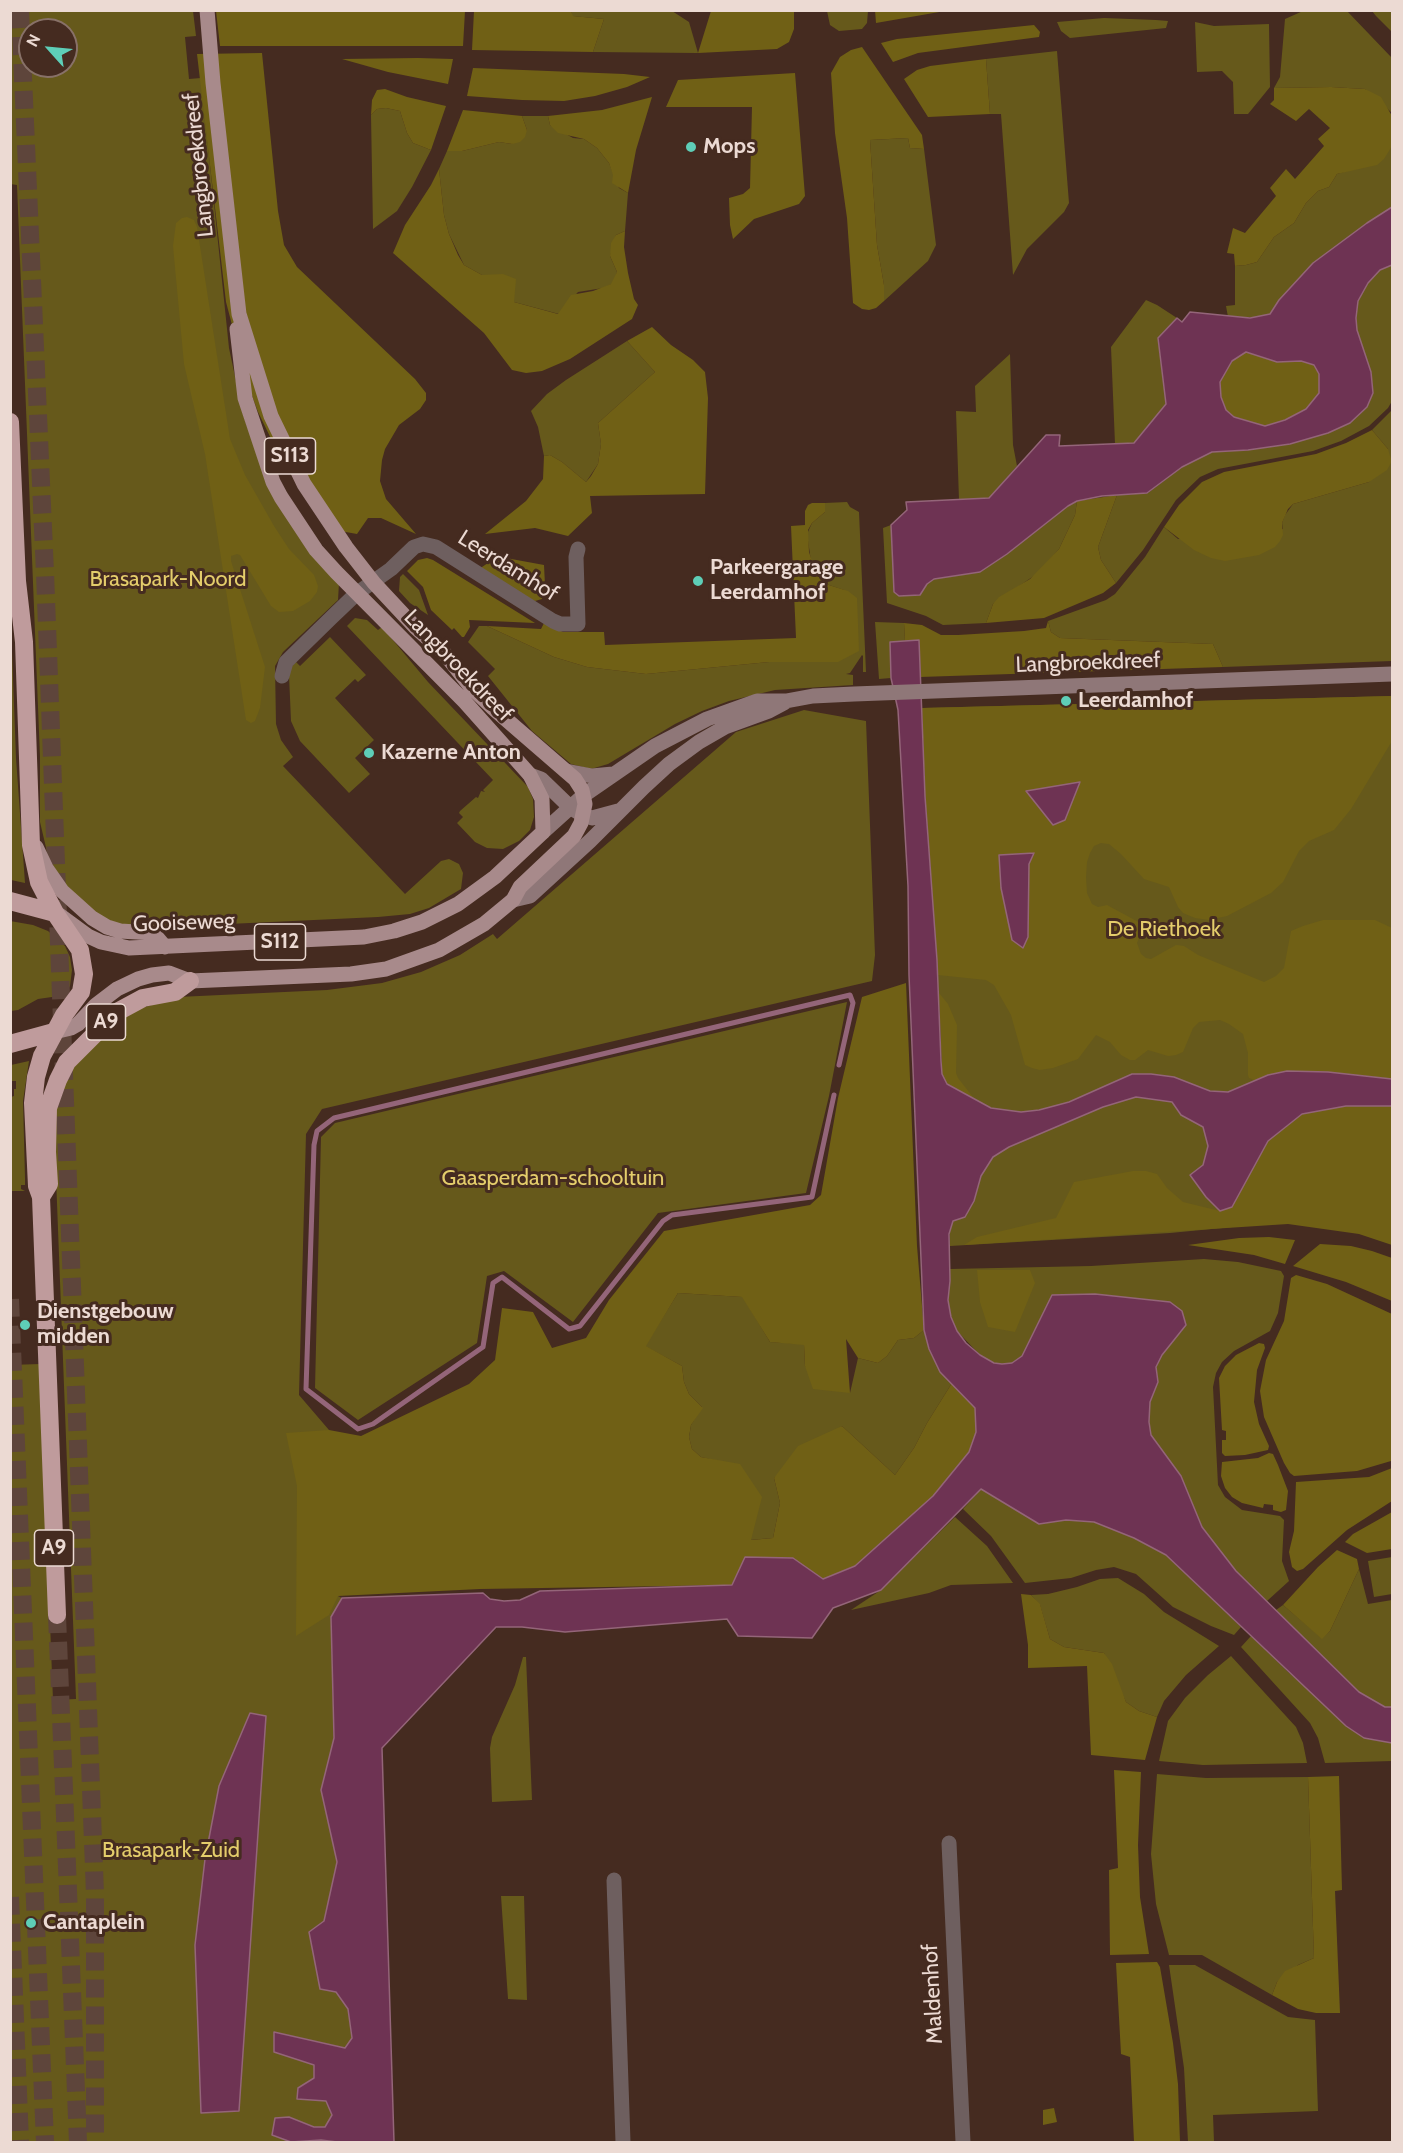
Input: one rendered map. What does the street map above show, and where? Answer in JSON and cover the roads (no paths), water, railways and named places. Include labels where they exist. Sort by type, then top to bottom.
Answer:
[{"type":"highway","points":[[10,422],[17,581],[24,642],[31,831],[36,876],[43,892],[80,950],[84,974],[81,992],[54,1032]]},
{"type":"highway","name":"S112","points":[[10,901],[56,913]]},
{"type":"highway","name":"A9","points":[[41,1197],[49,1184],[48,1108],[58,1080],[68,1062],[117,1012],[144,998],[175,992],[190,981]]},
{"type":"highway","name":"S112","points":[[10,1044],[54,1032]]},
{"type":"highway","name":"A9","points":[[54,1032],[39,1066],[34,1091],[36,1186],[41,1197],[57,1615]]},
{"type":"main road","name":"Langbroekdreef","points":[[207,10],[239,314],[271,416],[304,484],[346,547],[374,583],[445,654],[471,686],[493,708],[580,785],[584,795]]},
{"type":"main road","name":"Langbroekdreef","points":[[239,314],[237,333],[245,398],[273,482],[316,550],[356,594],[465,702],[530,775],[541,779],[577,812],[592,818],[621,810],[669,764],[699,742],[725,727],[769,711],[786,701]]},
{"type":"main road","name":"Langbroekdreef","points":[[613,774],[665,741],[733,708],[757,701],[786,701],[813,696],[854,694],[1392,674]]},
{"type":"main road","points":[[566,771],[592,776],[613,774]]},
{"type":"main road","name":"S112","points":[[584,795],[613,774]]},
{"type":"main road","name":"S113","points":[[530,775],[542,799],[543,832]]},
{"type":"main road","points":[[513,900],[520,887],[574,836],[577,812],[584,795]]},
{"type":"main road","name":"S112","points":[[54,1032],[78,1024],[107,996],[138,979],[169,974],[190,981],[333,976],[386,969],[422,958],[484,924],[513,900],[530,896],[621,810]]},
{"type":"main road","name":"S112","points":[[543,832],[577,812]]},
{"type":"main road","points":[[31,831],[46,868],[62,891],[76,905],[107,927],[129,933],[153,933],[165,947]]},
{"type":"main road","name":"Gooiseweg","points":[[56,913],[88,936],[101,942],[129,948],[364,937],[394,931],[432,918],[458,904],[495,877],[543,832]]},
{"type":"street","name":"Leerdamhof","points":[[282,676],[283,666],[291,656],[356,594],[374,583],[414,547],[423,544],[430,545],[553,621],[560,624],[578,624],[576,557],[578,549]]},
{"type":"street","name":"Maldenhof","points":[[949,1843],[963,2142]]},
{"type":"street","points":[[614,1880],[623,2142]]},
{"type":"waterway","points":[[834,1095],[812,1197],[672,1215],[663,1221],[580,1326],[569,1329],[502,1277],[493,1283],[483,1347],[373,1424],[358,1429],[306,1389],[314,1145],[317,1131],[334,1118],[850,995],[853,1003],[839,1065]]},
{"type":"tunnel","points":[[20,10],[45,573],[95,1894],[95,2142]]},
{"type":"tunnel","points":[[10,1299],[45,2142]]},
{"type":"tunnel","points":[[57,1615],[78,2142]]},
{"type":"tunnel","points":[[10,1897],[20,2142]]},
{"type":"place","name":"Mops","points":[[691,147]]},
{"type":"place","name":"Parkeergarage Leerdamhof","points":[[698,581]]},
{"type":"place","name":"Leerdamhof","points":[[1066,701]]},
{"type":"place","name":"Kazerne Anton","points":[[369,753]]},
{"type":"place","name":"Dienstgebouw midden","points":[[25,1325]]},
{"type":"place","name":"Cantaplein","points":[[31,1923]]},
{"type":"park label","name":"Brasapark-Noord","points":[[168,580]]},
{"type":"park label","name":"De Riethoek","points":[[1164,930]]},
{"type":"park label","name":"Gaasperdam-schooltuin","points":[[553,1179]]},
{"type":"park label","name":"Brasapark-Zuid","points":[[171,1851]]}]
